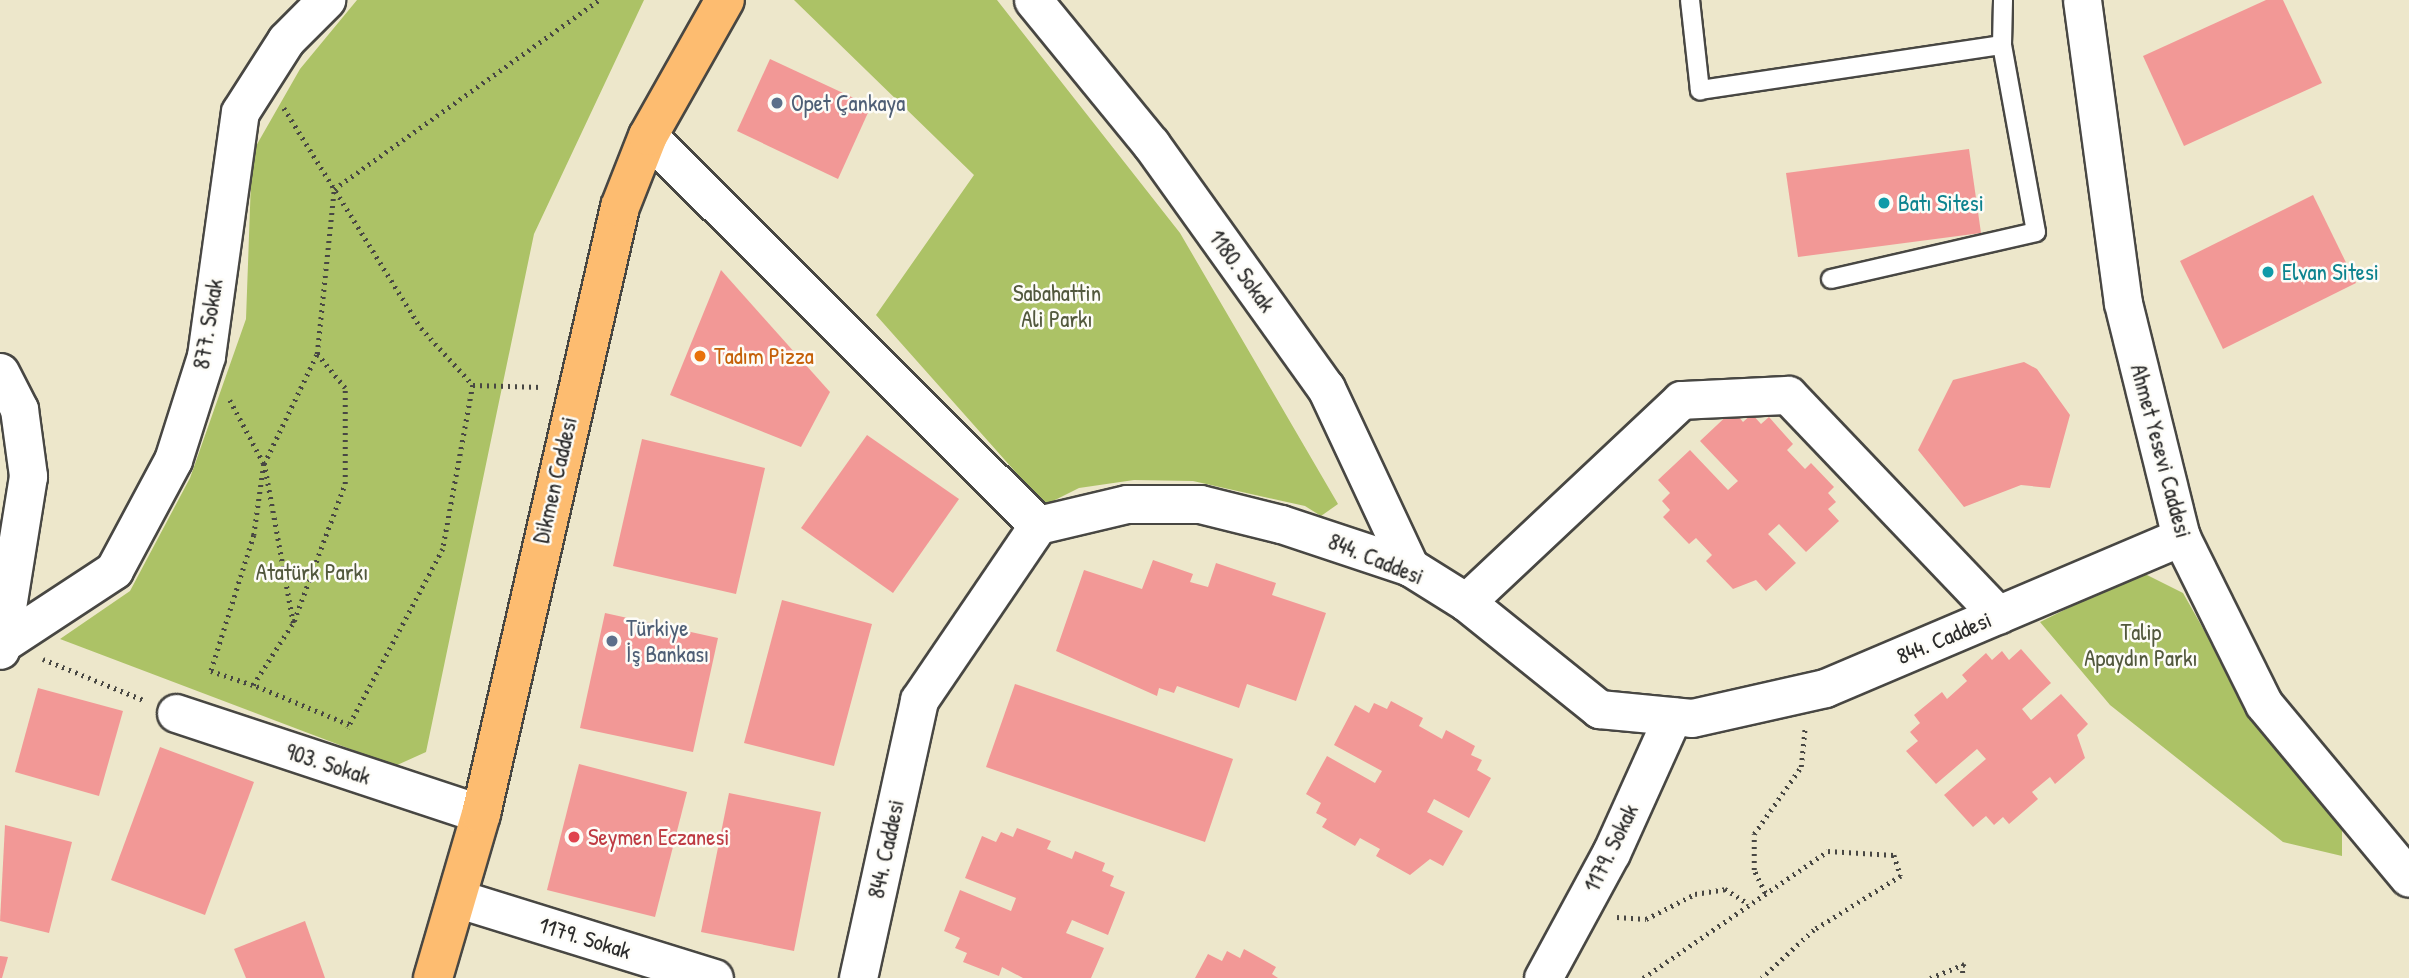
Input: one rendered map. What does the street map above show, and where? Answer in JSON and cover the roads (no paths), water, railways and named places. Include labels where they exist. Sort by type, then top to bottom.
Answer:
[{"type":"main road","name":"Dikmen Caddesi","points":[[433,978],[481,814],[598,281],[648,136],[725,0]]},
{"type":"street","name":"877. Sokak","points":[[1,646],[114,570],[173,460],[206,356],[240,112],[264,74],[326,0]]},
{"type":"street","name":"1180. Sokak","points":[[1033,0],[1151,144],[1326,388],[1410,567]]},
{"type":"street","name":"Ahmet Yesevi Caddesi","points":[[2082,0],[2123,303],[2181,537],[2264,704],[2409,878]]},
{"type":"street","points":[[648,136],[1038,525]]},
{"type":"street","points":[[0,372],[19,409],[28,476],[7,571],[1,646]]},
{"type":"street","points":[[1466,602],[1681,400],[1788,395],[1998,615]]},
{"type":"street","name":"844. Caddesi","points":[[858,978],[919,700],[1038,525],[1127,504],[1200,504],[1410,567],[1466,602],[1599,709],[1692,718],[1799,694],[1998,615],[2181,537]]},
{"type":"street","name":"903. Sokak","points":[[176,713],[481,814]]},
{"type":"street","name":"1179. Sokak","points":[[1544,978],[1579,914],[1673,716]]},
{"type":"street","name":"1179. Sokak","points":[[456,898],[714,978]]},
{"type":"lane","points":[[1690,0],[1700,90],[2002,45]]},
{"type":"lane","points":[[1831,279],[2036,232],[2002,45],[2003,0]]},
{"type":"place","name":"Opet Çankaya","points":[[777,103]]},
{"type":"place","name":"Batı Sitesi","points":[[1884,203]]},
{"type":"place","name":"Elvan Sitesi","points":[[2268,272]]},
{"type":"place","name":"Tadım Pizza","points":[[700,356]]},
{"type":"place","name":"Türkiye İş Bankası","points":[[612,641]]},
{"type":"place","name":"Seymen Eczanesi","points":[[574,837]]},
{"type":"park label","name":"Sabahattin Ali Parkı","points":[[1057,306]]},
{"type":"park label","name":"Atatürk Parkı","points":[[312,572]]},
{"type":"park label","name":"Talip Apaydın Parkı","points":[[2141,645]]}]
